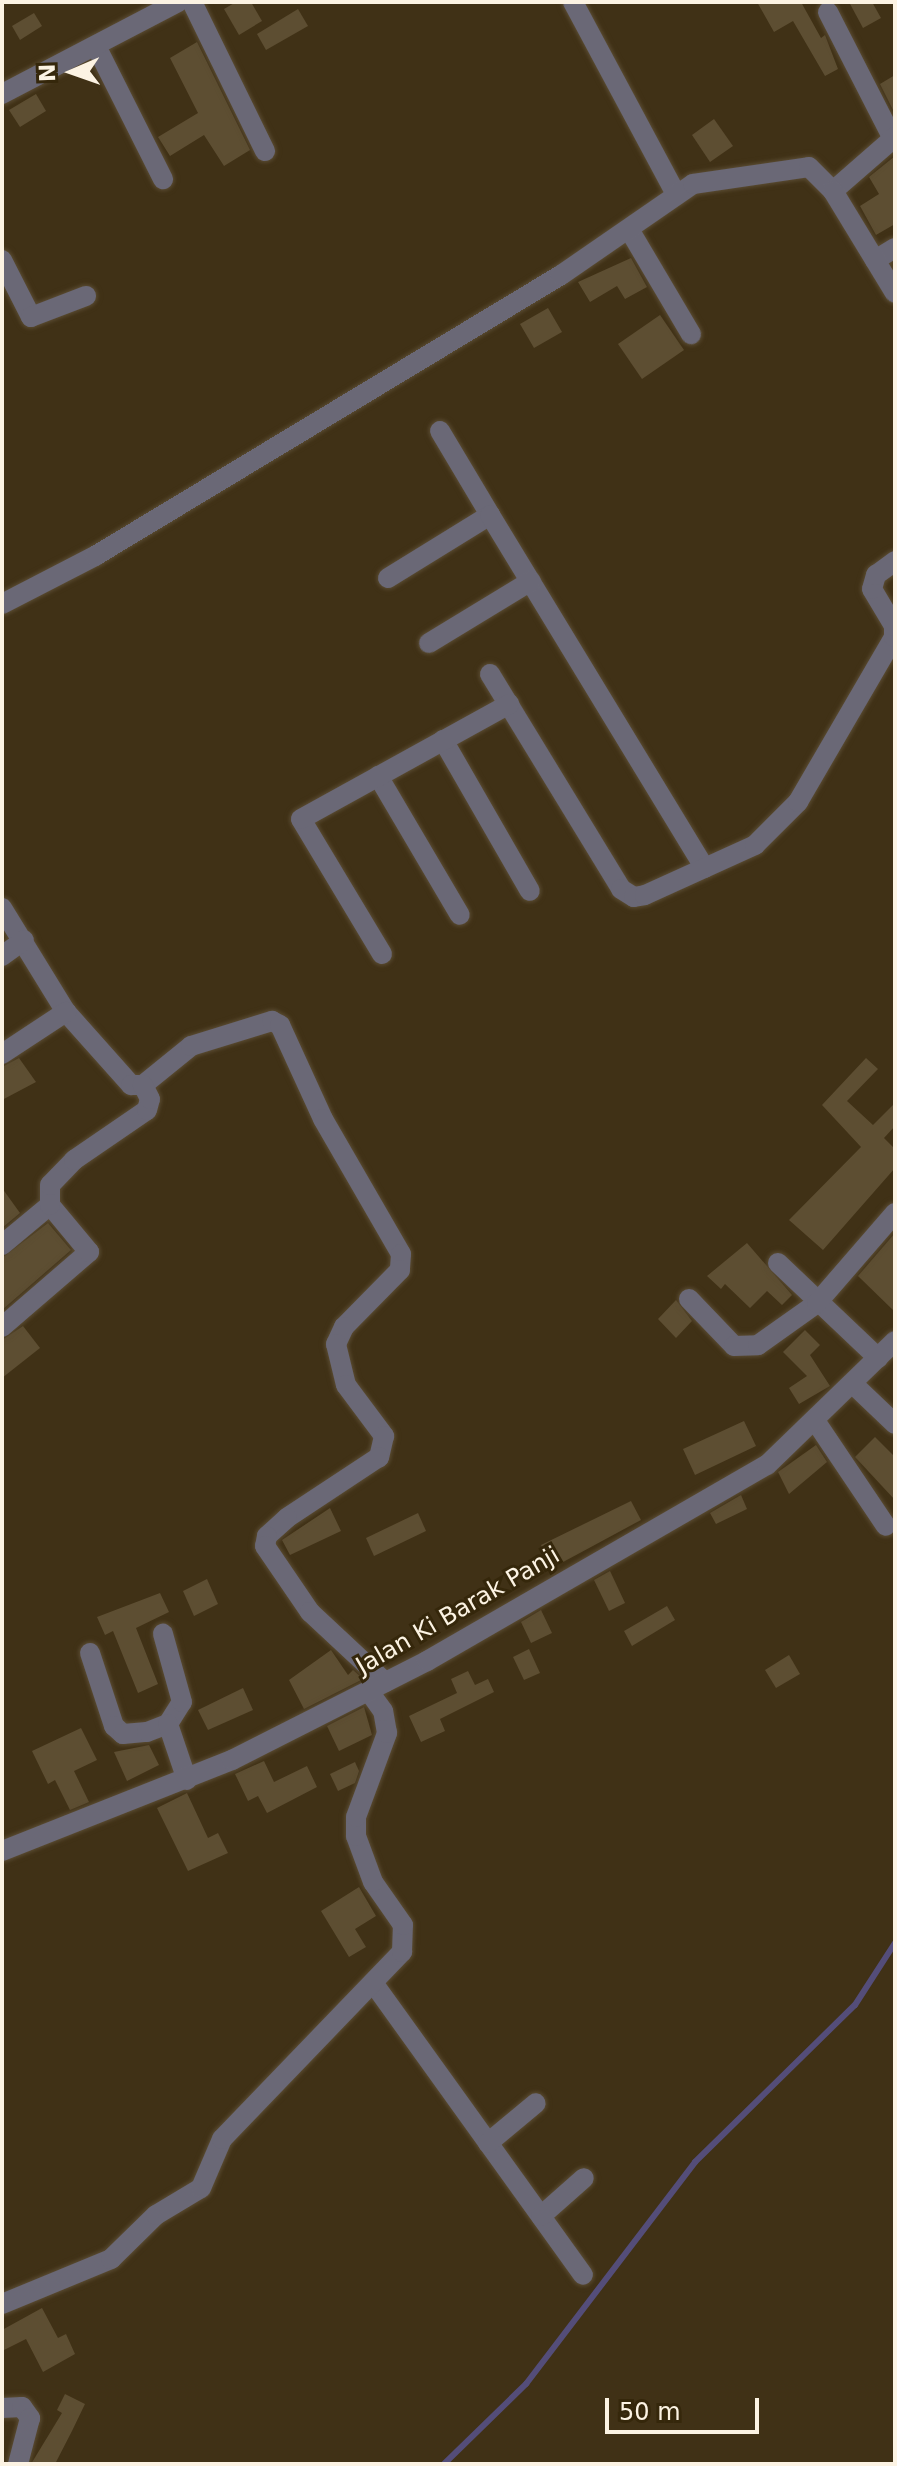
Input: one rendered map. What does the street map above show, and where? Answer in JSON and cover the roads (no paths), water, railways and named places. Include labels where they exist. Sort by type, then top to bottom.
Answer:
[{"type":"street","points":[[192,2],[265,151]]},
{"type":"street","points":[[573,2],[675,192]]},
{"type":"street","points":[[2,94],[97,48],[166,5]]},
{"type":"street","points":[[828,12],[894,138],[833,191]]},
{"type":"street","points":[[97,48],[163,179]]},
{"type":"street","points":[[2,604],[193,499],[630,231],[675,192],[798,166],[809,167],[833,191],[895,293]]},
{"type":"street","points":[[630,231],[691,334]]},
{"type":"street","points":[[875,260],[895,248]]},
{"type":"street","points":[[2,260],[31,317],[86,296]]},
{"type":"street","points":[[440,431],[705,868]]},
{"type":"street","points":[[388,578],[490,515]]},
{"type":"street","points":[[490,674],[626,894],[645,895],[764,839],[803,796],[894,637],[872,589],[876,575],[895,561]]},
{"type":"street","points":[[429,643],[531,581]]},
{"type":"street","points":[[382,954],[301,819],[509,704]]},
{"type":"street","points":[[443,740],[530,891]]},
{"type":"street","points":[[378,776],[460,915]]},
{"type":"street","points":[[2,908],[66,1012],[120,1077],[131,1085],[143,1085],[191,1046],[272,1021],[280,1025],[323,1119],[401,1254],[400,1270],[344,1327],[336,1344],[346,1385],[384,1436],[379,1457],[287,1518],[267,1536],[265,1546],[310,1612],[378,1688],[387,1733],[356,1817],[356,1836],[373,1882],[403,1925],[406,1943],[374,1984],[222,2139],[201,2188],[156,2215],[111,2259],[2,2304]]},
{"type":"street","points":[[2,956],[24,940]]},
{"type":"street","points":[[2,1054],[66,1012]]},
{"type":"street","points":[[2,1327],[89,1252],[50,1205],[50,1185],[61,1173],[147,1110],[150,1099],[143,1085]]},
{"type":"street","points":[[2,1245],[50,1205]]},
{"type":"street","points":[[689,1299],[722,1336],[746,1347],[773,1338],[817,1303],[895,1213]]},
{"type":"street","points":[[778,1263],[878,1358]]},
{"type":"street","name":"Jalan Ki Barak Panji","points":[[2,1851],[187,1780],[378,1688],[753,1473],[816,1422],[895,1341]]},
{"type":"street","points":[[853,1384],[895,1424]]},
{"type":"street","points":[[816,1422],[886,1526]]},
{"type":"street","points":[[90,1653],[106,1710],[123,1734],[168,1724],[177,1716],[181,1693],[163,1634]]},
{"type":"street","points":[[168,1724],[187,1780]]},
{"type":"street","points":[[374,1984],[583,2275]]},
{"type":"street","points":[[488,2143],[536,2103]]},
{"type":"street","points":[[541,2216],[584,2178]]},
{"type":"street","points":[[2,2408],[22,2407],[30,2418],[18,2464]]},
{"type":"waterway","points":[[444,2464],[526,2384],[695,2162],[855,2005],[895,1943]]}]
